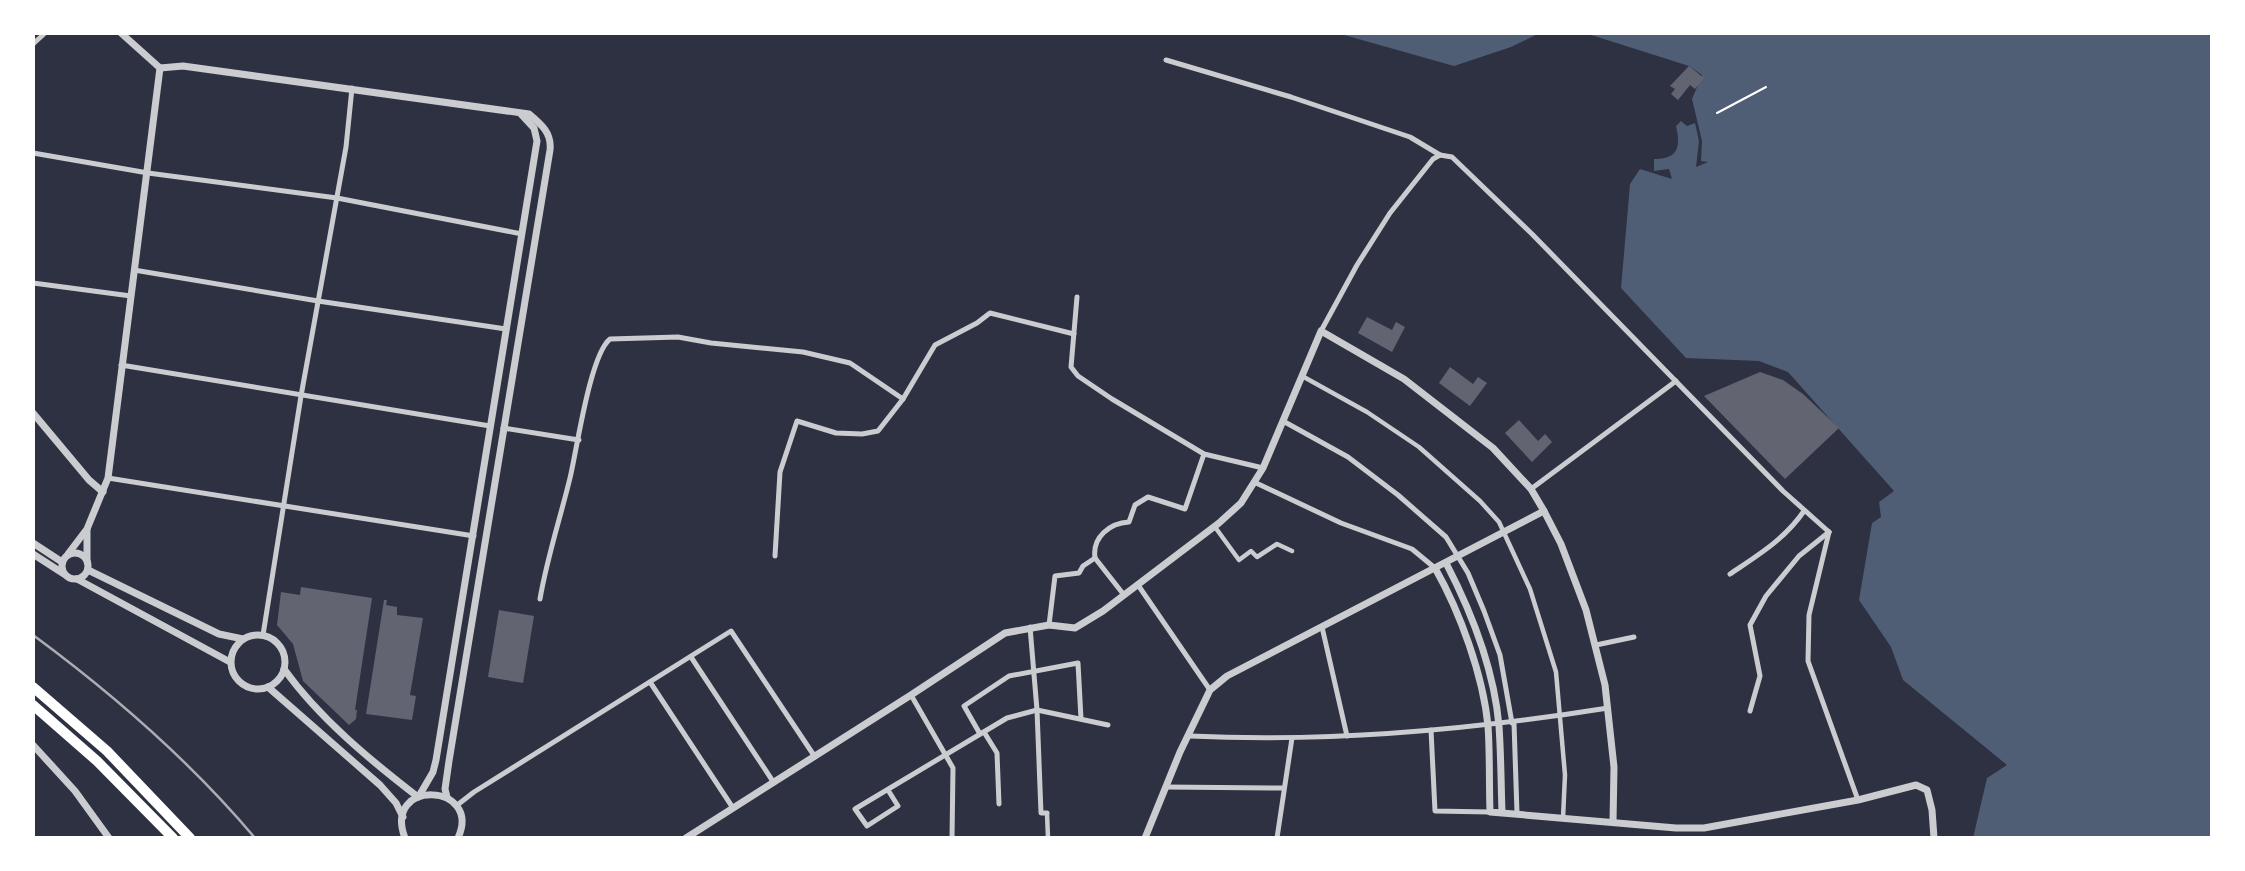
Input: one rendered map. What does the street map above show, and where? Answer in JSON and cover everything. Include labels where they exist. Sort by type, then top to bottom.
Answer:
[{"type":"highway","points":[[33,687],[115,759],[190,838]]},
{"type":"highway","points":[[33,705],[97,761],[173,838]]},
{"type":"street","points":[[33,44],[45,33]]},
{"type":"street","points":[[121,33],[160,68],[182,66],[529,114],[547,131],[551,144],[449,761],[445,789],[447,797]]},
{"type":"street","points":[[1166,60],[1291,97],[1410,137],[1440,155],[1452,157],[1829,532]]},
{"type":"street","points":[[64,574],[62,562],[87,529],[108,478],[160,68]]},
{"type":"street","points":[[263,635],[300,396],[346,147],[352,88]]},
{"type":"street","points":[[402,817],[433,772],[474,536],[537,141],[534,128],[520,114]]},
{"type":"street","points":[[33,153],[148,173],[337,198],[522,234]]},
{"type":"street","points":[[686,838],[1005,633],[1049,625],[1076,628],[1124,596],[1215,527],[1241,503],[1264,468],[1321,331],[1357,265],[1390,213],[1433,159],[1440,155]]},
{"type":"street","points":[[134,270],[506,329]]},
{"type":"street","points":[[33,283],[131,296]]},
{"type":"street","points":[[1077,297],[1071,367],[1078,376],[1203,454],[1264,468]]},
{"type":"street","points":[[775,556],[780,472],[797,421],[836,433],[878,431],[903,399],[935,345],[977,323],[990,313],[1074,334]]},
{"type":"street","points":[[1321,331],[1404,379],[1443,408],[1493,448],[1531,489],[1575,578],[1595,645],[1609,708],[1614,767],[1613,822]]},
{"type":"street","points":[[540,599],[590,386],[600,352],[606,342],[614,337],[678,337],[803,352],[850,363],[903,399]]},
{"type":"street","points":[[121,365],[490,426]]},
{"type":"street","points":[[1301,375],[1367,412],[1419,447],[1480,501],[1499,522],[1530,589],[1556,672],[1565,775],[1563,818]]},
{"type":"street","points":[[1531,489],[1676,381]]},
{"type":"street","points":[[33,413],[89,480],[103,492]]},
{"type":"street","points":[[1283,421],[1348,457],[1398,495],[1446,537],[1458,556],[1484,611],[1500,655],[1513,723],[1517,813]]},
{"type":"street","points":[[503,428],[579,440]]},
{"type":"street","points":[[1124,596],[1096,558],[1094,552],[1097,538],[1117,523],[1129,522],[1135,505],[1148,498],[1185,509],[1203,454]]},
{"type":"street","points":[[108,478],[474,536]]},
{"type":"street","points":[[1254,482],[1341,523],[1412,549],[1435,568],[1461,624],[1476,668],[1488,725],[1490,812]]},
{"type":"street","points":[[1730,574],[1779,540],[1793,527],[1804,510]]},
{"type":"street","points":[[1145,838],[1180,752],[1210,690],[1227,676],[1544,511]]},
{"type":"street","points":[[1215,527],[1239,560],[1251,551],[1257,557],[1277,544],[1292,551]]},
{"type":"street","points":[[77,579],[84,576],[88,570],[87,529]]},
{"type":"street","points":[[1750,711],[1760,676],[1750,625],[1766,596],[1799,556],[1829,532]]},
{"type":"street","points":[[1829,532],[1809,615],[1808,661],[1858,800]]},
{"type":"street","points":[[33,543],[62,562]]},
{"type":"street","points":[[68,554],[77,552],[87,560]]},
{"type":"street","points":[[33,554],[64,574],[230,662]]},
{"type":"street","points":[[1049,625],[1055,576],[1079,573],[1083,566],[1096,558]]},
{"type":"street","points":[[1446,563],[1486,659],[1499,724],[1502,812]]},
{"type":"street","points":[[88,570],[219,634],[243,639]]},
{"type":"street","points":[[1138,585],[1210,690]]},
{"type":"street","points":[[1030,627],[1048,838]]},
{"type":"street","points":[[1322,627],[1347,736]]},
{"type":"street","points":[[456,806],[474,792],[731,631],[815,757]]},
{"type":"street","points":[[256,634],[263,635],[278,644],[283,652],[284,669],[280,677],[268,687],[259,689],[243,684],[236,678],[230,662],[236,645],[243,639],[256,634]]},
{"type":"street","points":[[1595,645],[1634,637]]},
{"type":"street","points":[[691,657],[774,783]]},
{"type":"street","points":[[999,804],[997,753],[964,706],[1009,676],[1078,663],[1082,719]]},
{"type":"street","points":[[284,669],[303,695],[389,775],[419,796],[433,793],[447,797],[456,806],[462,823],[458,838]]},
{"type":"street","points":[[650,682],[733,808]]},
{"type":"street","points":[[268,687],[380,785],[396,803],[402,817],[403,835]]},
{"type":"street","points":[[911,695],[953,768],[952,838]]},
{"type":"street","points":[[1190,736],[1347,736],[1513,723],[1609,708]]},
{"type":"street","points":[[888,790],[898,806],[867,826],[855,809],[1007,718],[1037,710],[1108,725]]},
{"type":"street","points":[[1431,730],[1435,811],[1502,812],[1676,828],[1704,828],[1858,800],[1916,785],[1927,790],[1934,838]]},
{"type":"street","points":[[1277,838],[1292,738]]},
{"type":"street","points":[[33,745],[75,791],[109,838]]},
{"type":"street","points":[[1166,787],[1283,788]]},
{"type":"path","points":[[1717,113],[1766,87]]},
{"type":"water","points":[[1337,33],[1540,33],[1511,47],[1454,66]]},
{"type":"water","points":[[1585,33],[2212,33],[2212,838],[1973,838],[1987,778],[2007,765],[1903,680],[1891,647],[1859,600],[1872,523],[1881,517],[1879,502],[1894,491],[1788,372],[1759,361],[1686,358],[1621,288],[1630,184],[1640,169],[1672,179],[1669,169],[1654,171],[1654,159],[1668,157],[1676,150],[1676,126],[1681,121],[1687,126],[1695,123],[1699,141],[1696,167],[1708,162],[1701,161],[1702,141],[1692,99],[1702,75],[1689,66]]},
{"type":"building","points":[[1689,66],[1704,78],[1695,89],[1690,85],[1678,100],[1671,94],[1675,89],[1670,86]]},
{"type":"building","points":[[1367,317],[1392,330],[1396,322],[1405,327],[1392,352],[1358,333]]},
{"type":"building","points":[[1450,367],[1473,384],[1478,377],[1487,383],[1470,406],[1439,383]]},
{"type":"building","points":[[1760,372],[1783,380],[1803,394],[1839,428],[1785,479],[1704,396]]},
{"type":"building","points":[[1519,420],[1538,441],[1545,434],[1552,442],[1532,462],[1505,433]]},
{"type":"building","points":[[301,587],[372,598],[355,710],[356,719],[349,725],[303,681],[293,644],[277,625],[281,592],[300,595]]},
{"type":"building","points":[[384,600],[387,600],[386,605],[397,607],[397,615],[423,618],[410,695],[416,696],[412,720],[366,714]]},
{"type":"building","points":[[499,610],[534,616],[523,683],[488,677]]},
{"type":"railway","points":[[33,635],[150,730],[205,783],[255,838]]}]
